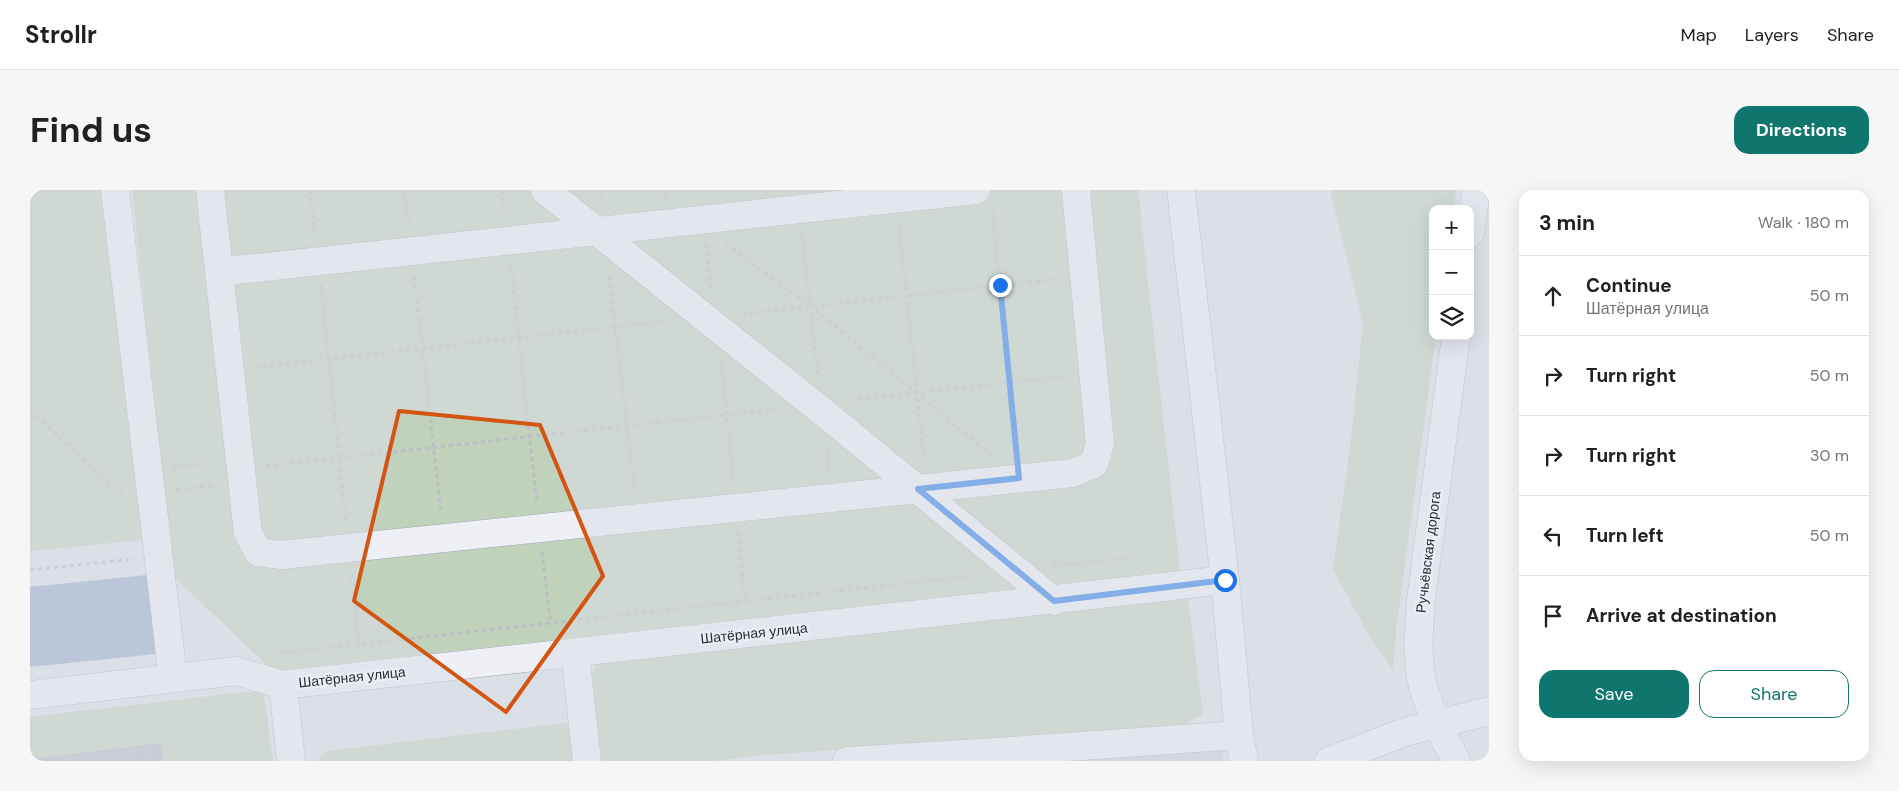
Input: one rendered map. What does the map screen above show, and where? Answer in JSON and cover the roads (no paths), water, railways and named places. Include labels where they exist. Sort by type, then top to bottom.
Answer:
[{"type":"street","points":[[115,190],[173,678]]},
{"type":"street","points":[[210,190],[248,533],[258,552],[282,555],[1073,473],[1094,464],[1100,444],[1076,190]]},
{"type":"street","points":[[545,190],[923,489],[1054,601]]},
{"type":"street","points":[[1181,190],[1225,580],[1239,735],[1244,761]]},
{"type":"street","points":[[1474,205],[1476,190]]},
{"type":"street","points":[[219,272],[508,241],[602,234],[896,198],[984,200]]},
{"type":"street","name":"Ручьёвская дорога","points":[[1455,340],[1421,600],[1419,641],[1423,685],[1438,724],[1456,761]]},
{"type":"street","name":"Шатёрная улица","points":[[30,695],[236,671],[270,681],[575,653],[1054,601],[1225,580]]},
{"type":"street","points":[[575,653],[586,761]]},
{"type":"street","points":[[270,681],[291,761]]},
{"type":"street","points":[[1329,761],[1405,732],[1489,711]]},
{"type":"street","points":[[847,761],[996,757],[1239,735]]},
{"type":"water","points":[[147,575],[156,654],[30,667],[30,587]]}]
